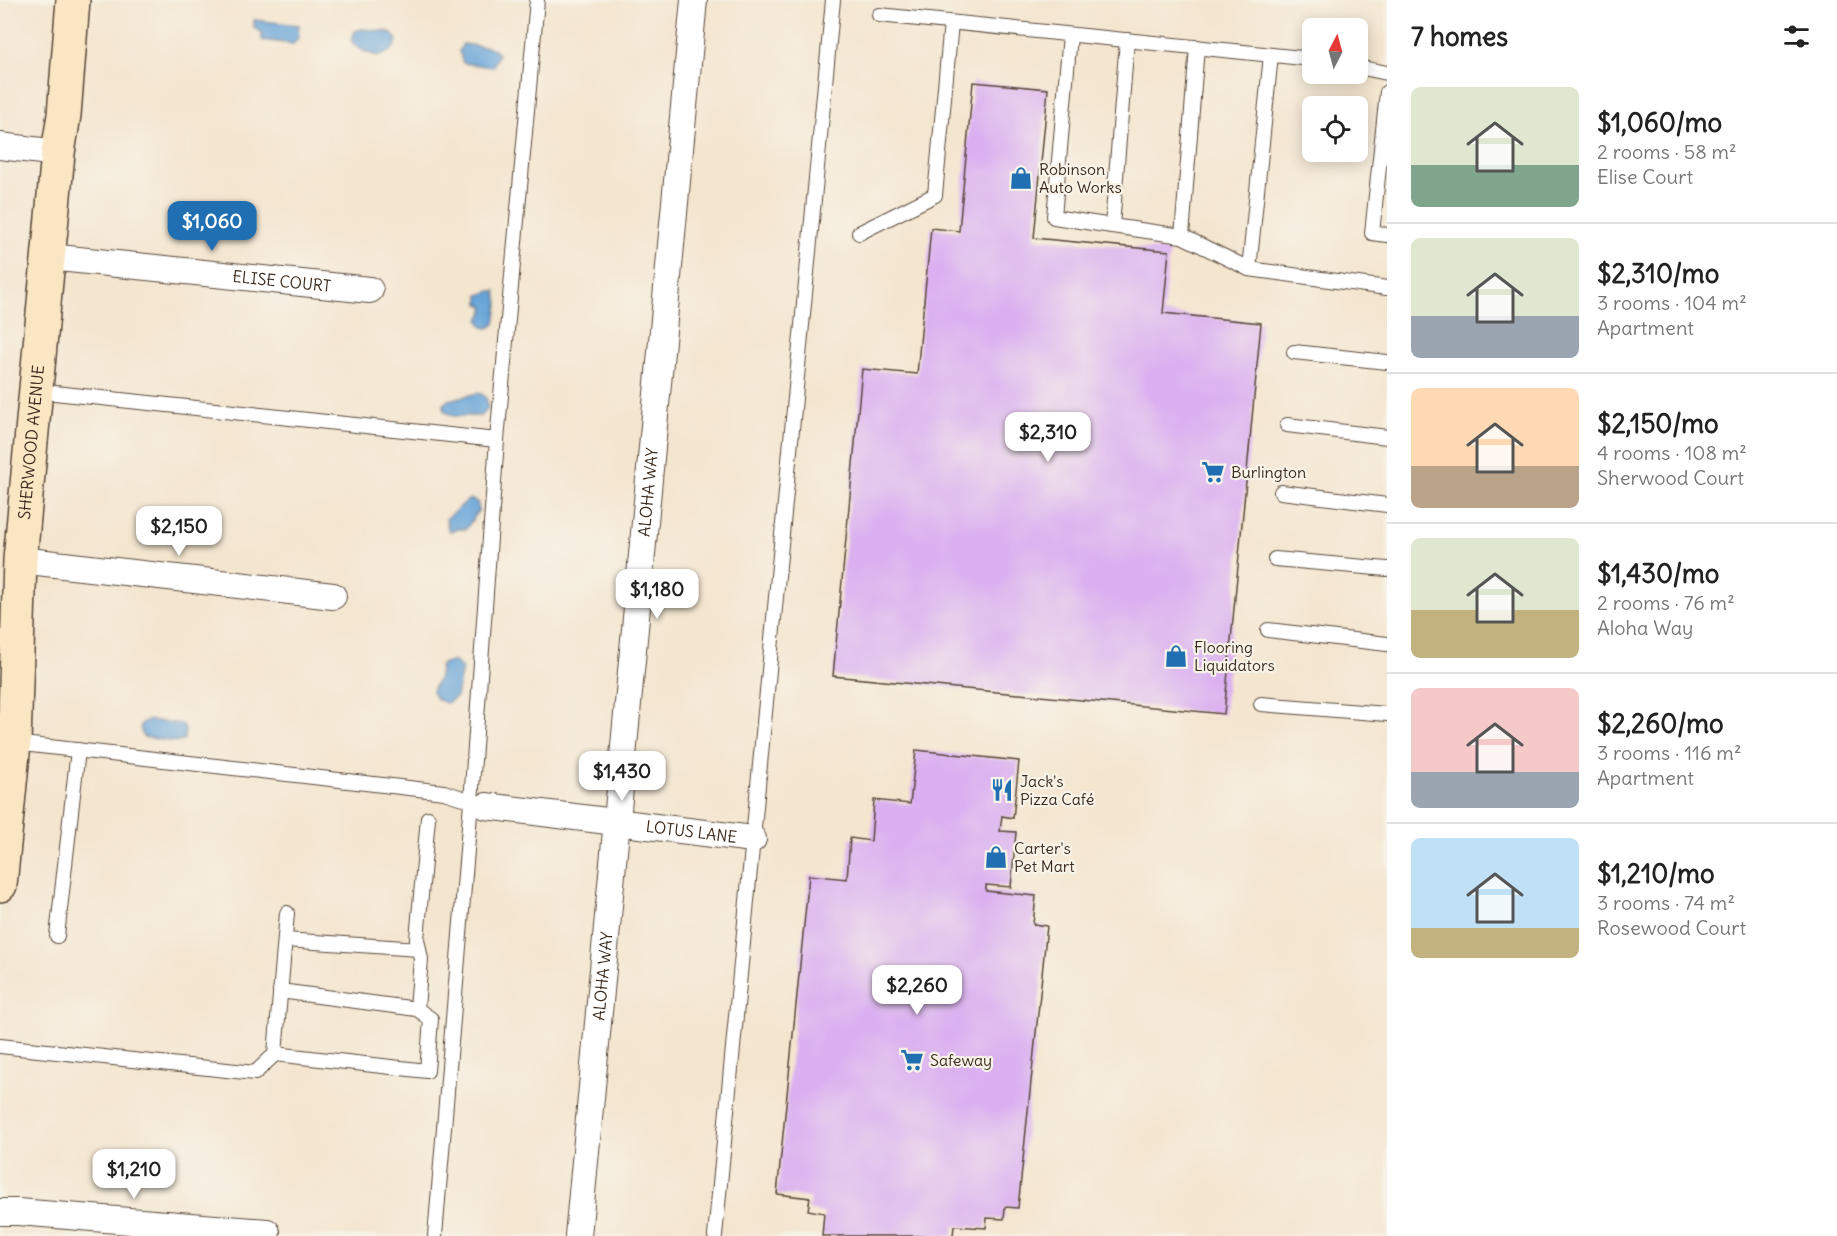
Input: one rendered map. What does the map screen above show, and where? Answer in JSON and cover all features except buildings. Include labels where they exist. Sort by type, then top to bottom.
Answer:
[{"type":"street","name":"SHERWOOD AVENUE","points":[[0,885],[14,743],[20,560],[58,153],[64,115],[73,0]]},
{"type":"street","name":"ALOHA WAY","points":[[578,1236],[694,0]]},
{"type":"street","points":[[0,146],[58,153]]},
{"type":"street","name":"ELISE COURT","points":[[50,257],[370,290]]},
{"type":"street","points":[[20,560],[333,596]]},
{"type":"street","name":"LOTUS LANE","points":[[478,804],[753,839]]},
{"type":"street","points":[[0,1212],[267,1232]]},
{"type":"lane","points":[[435,1236],[478,804],[497,440],[537,0]]},
{"type":"lane","points":[[715,1236],[833,0]]},
{"type":"lane","points":[[879,15],[1302,58]]},
{"type":"lane","points":[[859,233],[935,195],[951,23]]},
{"type":"lane","points":[[1070,35],[1054,217],[1182,236],[1249,268],[1387,288]]},
{"type":"lane","points":[[1112,226],[1127,40]]},
{"type":"lane","points":[[1182,236],[1197,47]]},
{"type":"lane","points":[[1249,268],[1271,55]]},
{"type":"lane","points":[[1368,69],[1387,73]]},
{"type":"lane","points":[[1387,92],[1382,192],[1372,234],[1387,235]]},
{"type":"lane","points":[[1294,352],[1387,362]]},
{"type":"lane","points":[[36,391],[497,440]]},
{"type":"lane","points":[[1287,426],[1387,437]]},
{"type":"lane","points":[[1281,492],[1387,505]]},
{"type":"lane","points":[[1275,559],[1387,569]]},
{"type":"lane","points":[[1268,630],[1387,644]]},
{"type":"lane","points":[[1261,704],[1387,714]]},
{"type":"lane","points":[[14,743],[444,792],[478,804]]},
{"type":"lane","points":[[57,936],[78,750]]},
{"type":"lane","points":[[417,1009],[421,959],[417,939],[428,818]]},
{"type":"lane","points":[[0,1046],[255,1073],[275,1054],[287,914]]},
{"type":"lane","points":[[285,940],[419,949]]},
{"type":"lane","points":[[275,1054],[427,1071],[431,1019],[417,1009],[280,991]]},
{"type":"water","points":[[254,20],[299,25],[298,39],[293,44],[262,40],[262,32],[254,28]]},
{"type":"water","points":[[362,29],[390,32],[397,40],[395,46],[391,51],[379,56],[359,48],[351,40],[355,31]]},
{"type":"water","points":[[463,44],[492,48],[498,54],[493,67],[463,63],[459,51]]},
{"type":"water","points":[[496,291],[498,304],[495,324],[489,328],[483,327],[479,320],[485,308],[479,304],[479,295]]},
{"type":"water","points":[[478,393],[485,397],[488,403],[487,409],[480,416],[453,416],[444,411],[444,404],[448,400]]},
{"type":"water","points":[[469,499],[477,502],[479,510],[466,529],[451,532],[448,530],[446,519]]},
{"type":"water","points":[[453,661],[462,668],[456,697],[447,703],[434,696],[432,691],[439,678],[441,665]]},
{"type":"water","points":[[148,720],[181,724],[185,729],[184,740],[179,742],[143,737],[140,727]]},
{"type":"place","name":"Robinson Auto Works","points":[[1021,178]]},
{"type":"place","name":"Burlington","points":[[1213,472]]},
{"type":"place","name":"Flooring Liquidators","points":[[1176,656]]},
{"type":"place","name":"Jack's Pizza Café","points":[[1002,790]]},
{"type":"place","name":"Carter's Pet Mart","points":[[996,857]]},
{"type":"place","name":"Safeway","points":[[912,1060]]}]
